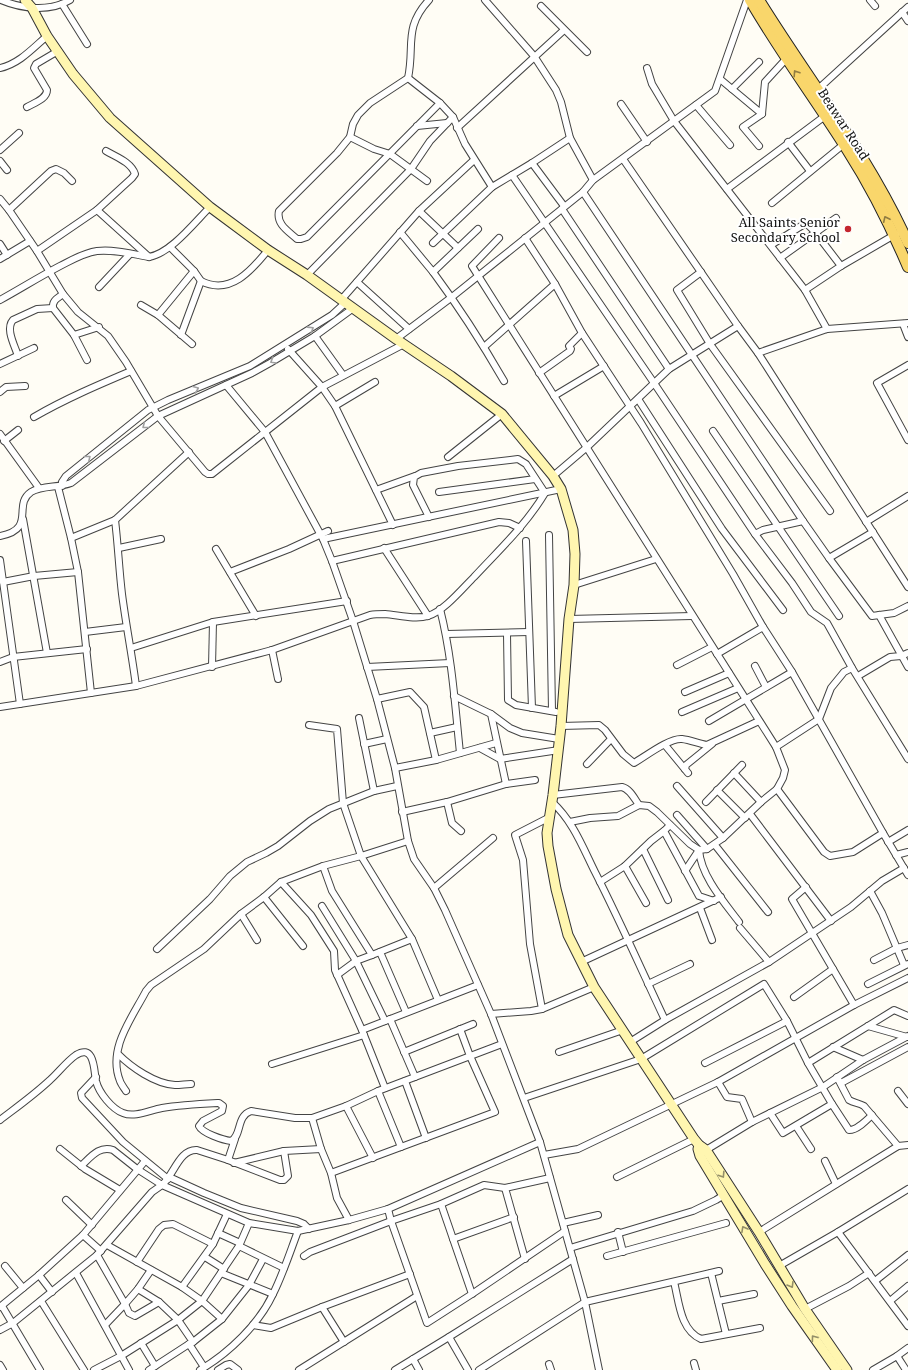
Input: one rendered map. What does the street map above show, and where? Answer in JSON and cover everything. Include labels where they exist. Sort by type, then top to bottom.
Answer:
[{"type":"main road","name":"Beawar Road","points":[[748,0],[786,58],[814,92],[825,116],[865,171]]},
{"type":"main road","name":"Beawar Road","points":[[759,0],[881,199],[898,233],[908,267]]},
{"type":"main road","name":"Beawar Road","points":[[898,233],[908,244]]},
{"type":"street","points":[[0,0],[32,8],[62,4],[70,0]]},
{"type":"street","points":[[25,0],[32,8],[53,45],[73,74],[110,118],[210,207],[268,250],[307,275],[400,342],[451,376],[502,414],[553,476],[561,489],[573,530],[575,554],[574,585],[569,619],[562,719],[553,799],[547,833],[556,889],[568,935],[594,987],[641,1059],[759,1232],[805,1309],[847,1370]]},
{"type":"street","points":[[428,0],[421,8],[414,22],[411,35],[411,66],[408,78],[370,103],[358,115],[353,124],[350,137],[337,153],[279,211],[277,217],[279,222],[297,239],[307,237],[440,103]]},
{"type":"street","points":[[485,0],[534,56],[556,90],[561,102],[570,138],[593,180]]},
{"type":"street","points":[[0,199],[37,251],[63,294],[78,312],[99,327],[108,336],[126,362],[158,416],[205,472],[212,474],[322,387],[400,342],[410,329],[479,276],[583,192],[593,180],[715,91],[748,0]]},
{"type":"street","points":[[870,0],[875,6]]},
{"type":"street","points":[[62,4],[87,44]]},
{"type":"street","points":[[541,6],[587,52]]},
{"type":"street","points":[[814,92],[908,7]]},
{"type":"street","points":[[902,12],[908,21]]},
{"type":"street","points":[[458,131],[534,56],[564,30]]},
{"type":"street","points":[[0,68],[13,64],[26,55],[53,45]]},
{"type":"street","points":[[27,107],[45,97],[47,94],[47,90],[34,66],[53,45]]},
{"type":"street","points":[[762,114],[765,82],[786,58]]},
{"type":"street","points":[[732,89],[759,62]]},
{"type":"street","points":[[647,68],[652,84],[674,121],[805,290],[827,329]]},
{"type":"street","points":[[408,78],[440,103],[453,117],[465,144],[492,187]]},
{"type":"street","points":[[720,79],[762,114]]},
{"type":"street","points":[[621,104],[647,142]]},
{"type":"street","points":[[696,105],[730,145]]},
{"type":"street","points":[[760,146],[743,127],[762,114]]},
{"type":"street","points":[[727,189],[788,142],[825,116]]},
{"type":"street","points":[[307,275],[411,169],[430,141],[453,117]]},
{"type":"street","points":[[417,126],[447,123]]},
{"type":"street","points":[[0,150],[18,134]]},
{"type":"street","points":[[350,137],[374,149],[390,154],[426,181]]},
{"type":"street","points":[[433,243],[492,187],[570,138]]},
{"type":"street","points":[[788,142],[810,171]]},
{"type":"street","points":[[772,203],[844,144]]},
{"type":"street","points":[[37,251],[97,210],[135,174],[130,166],[106,151]]},
{"type":"street","points":[[623,159],[758,353],[908,587]]},
{"type":"street","points":[[46,653],[23,517],[23,503],[25,497],[39,488],[60,486],[71,483],[158,416],[252,373],[315,336],[357,282],[400,232],[419,211],[474,160]]},
{"type":"street","points":[[0,161],[7,170]]},
{"type":"street","points":[[532,163],[669,369]]},
{"type":"street","points":[[9,210],[51,171],[56,169],[60,170],[72,181]]},
{"type":"street","points":[[512,175],[755,534],[792,582],[811,612],[827,623],[852,668],[908,759]]},
{"type":"street","points":[[583,192],[829,558],[872,616],[894,614],[908,606]]},
{"type":"street","points":[[0,300],[80,255],[89,252],[106,251],[149,257],[155,256],[170,247],[210,207]]},
{"type":"street","points":[[97,210],[149,257]]},
{"type":"street","points":[[419,211],[458,248]]},
{"type":"street","points":[[780,258],[836,218]]},
{"type":"street","points":[[771,245],[806,224],[816,232],[841,266]]},
{"type":"street","points":[[433,272],[478,230]]},
{"type":"street","points":[[400,232],[452,297],[504,381]]},
{"type":"street","points":[[805,290],[841,266],[898,233]]},
{"type":"street","points":[[499,238],[472,266],[776,747],[785,770],[784,778],[777,790],[761,802],[715,845],[707,849],[700,850],[690,844],[650,806],[639,805],[618,816],[590,818],[570,822]]},
{"type":"street","points":[[525,238],[555,284],[582,333],[629,407],[645,429],[763,627],[792,672],[908,875]]},
{"type":"street","points":[[0,259],[30,241]]},
{"type":"street","points":[[0,244],[7,255]]},
{"type":"street","points":[[170,247],[201,281],[217,286],[233,283],[247,274],[268,250]]},
{"type":"street","points":[[99,287],[130,254]]},
{"type":"street","points":[[158,315],[194,272]]},
{"type":"street","points":[[701,272],[677,290],[710,344],[830,511]]},
{"type":"street","points":[[181,335],[201,281]]},
{"type":"street","points":[[357,282],[410,329]]},
{"type":"street","points":[[484,347],[555,284]]},
{"type":"street","points":[[63,294],[54,301],[52,304],[53,308],[74,336],[87,360]]},
{"type":"street","points":[[91,693],[78,572],[60,486],[62,482],[66,476],[152,408],[250,366],[332,315],[342,301]]},
{"type":"street","points":[[141,305],[158,315],[192,344]]},
{"type":"street","points":[[18,356],[10,330],[10,323],[13,320],[37,309],[53,308]]},
{"type":"street","points":[[758,353],[827,329],[906,323],[908,337]]},
{"type":"street","points":[[553,476],[586,448],[669,369],[738,326]]},
{"type":"street","points":[[74,336],[99,327]]},
{"type":"street","points":[[540,373],[570,351],[571,349],[569,346],[582,333]]},
{"type":"street","points":[[315,336],[343,375]]},
{"type":"street","points":[[284,346],[322,387],[335,406],[393,525]]},
{"type":"street","points":[[0,364],[34,348]]},
{"type":"street","points":[[908,365],[877,384],[908,440]]},
{"type":"street","points":[[554,396],[604,366]]},
{"type":"street","points":[[34,417],[55,405],[131,371]]},
{"type":"street","points":[[335,406],[375,382]]},
{"type":"street","points":[[226,385],[265,432],[276,450],[322,537],[332,560],[353,620],[377,699],[395,768],[408,841],[414,859],[434,888],[445,910],[491,1014],[540,1142],[585,1302],[599,1370]]},
{"type":"street","points":[[0,392],[6,387],[25,386]]},
{"type":"street","points":[[638,399],[722,528],[784,610]]},
{"type":"street","points":[[448,457],[502,414]]},
{"type":"street","points":[[4,441],[18,430]]},
{"type":"street","points":[[713,431],[778,528],[840,616]]},
{"type":"street","points":[[0,434],[39,488]]},
{"type":"street","points":[[118,434],[125,442]]},
{"type":"street","points":[[71,538],[115,520],[189,452]]},
{"type":"street","points":[[376,490],[421,473],[458,466],[518,459],[526,464],[544,493]]},
{"type":"street","points":[[415,476],[412,481],[413,485],[429,517]]},
{"type":"street","points":[[439,492],[535,478]]},
{"type":"street","points":[[230,572],[322,537],[393,525],[561,489]]},
{"type":"street","points":[[0,707],[136,686],[272,650],[370,615],[383,614],[418,618],[428,616],[440,609],[456,595],[520,528],[544,493]]},
{"type":"street","points":[[866,522],[908,496]]},
{"type":"street","points":[[0,536],[10,534],[20,527],[23,517]]},
{"type":"street","points":[[115,520],[126,627],[131,648],[136,686]]},
{"type":"street","points":[[755,534],[763,530],[778,528],[804,521]]},
{"type":"street","points":[[332,560],[499,522],[509,523],[520,528]]},
{"type":"street","points":[[322,537],[328,531]]},
{"type":"street","points":[[829,558],[873,532]]},
{"type":"street","points":[[549,535],[552,712]]},
{"type":"street","points":[[119,548],[161,539]]},
{"type":"street","points":[[526,541],[532,708]]},
{"type":"street","points":[[384,548],[428,616]]},
{"type":"street","points":[[216,549],[256,616]]},
{"type":"street","points":[[574,585],[656,559]]},
{"type":"street","points":[[0,560],[20,704]]},
{"type":"street","points":[[3,582],[34,576],[78,572]]},
{"type":"street","points":[[131,648],[213,622],[346,601]]},
{"type":"street","points":[[440,609],[447,634],[460,754]]},
{"type":"street","points":[[0,612],[7,611]]},
{"type":"street","points":[[879,615],[908,667]]},
{"type":"street","points":[[569,619],[692,616]]},
{"type":"street","points":[[212,666],[213,622]]},
{"type":"street","points":[[85,632],[126,627]]},
{"type":"street","points":[[717,654],[763,627]]},
{"type":"street","points":[[447,634],[507,634],[529,632]]},
{"type":"street","points":[[507,634],[508,700],[516,705],[552,712],[562,719],[599,725],[623,754],[634,764],[674,740],[680,739],[707,745],[715,742]]},
{"type":"street","points":[[677,665],[712,646]]},
{"type":"street","points":[[0,662],[13,657],[87,649]]},
{"type":"street","points":[[272,650],[278,679]]},
{"type":"street","points":[[858,676],[890,657],[901,656],[908,653]]},
{"type":"street","points":[[367,668],[450,663]]},
{"type":"street","points":[[755,666],[766,687]]},
{"type":"street","points":[[776,747],[820,719],[831,688],[844,672],[852,668]]},
{"type":"street","points":[[710,721],[792,672]]},
{"type":"street","points":[[685,692],[729,673]]},
{"type":"street","points":[[682,712],[738,688]]},
{"type":"street","points":[[377,699],[410,692],[424,707],[436,760]]},
{"type":"street","points":[[454,696],[491,714],[510,728],[522,733],[559,739]]},
{"type":"street","points":[[491,714],[506,784]]},
{"type":"street","points":[[359,718],[374,791]]},
{"type":"street","points":[[665,745],[687,771],[686,765],[715,742],[759,721]]},
{"type":"street","points":[[309,725],[337,729],[343,803],[361,856],[412,938],[438,1000]]},
{"type":"street","points":[[430,733],[457,727]]},
{"type":"street","points":[[364,744],[387,739]]},
{"type":"street","points":[[587,764],[610,739]]},
{"type":"street","points":[[395,768],[436,760],[496,743]]},
{"type":"street","points":[[480,748],[500,759],[558,750]]},
{"type":"street","points":[[706,802],[742,765]]},
{"type":"street","points":[[734,773],[761,802]]},
{"type":"street","points":[[402,812],[447,802],[506,784],[535,780]]},
{"type":"street","points":[[157,949],[210,899],[238,868],[278,846],[321,814],[343,803],[374,791],[397,786]]},
{"type":"street","points":[[677,786],[723,838]]},
{"type":"street","points":[[553,799],[622,787],[629,791],[639,805]]},
{"type":"street","points":[[717,790],[747,816],[806,887],[831,920]]},
{"type":"street","points":[[777,790],[824,852],[830,856],[838,856],[853,852],[883,833]]},
{"type":"street","points":[[553,799],[570,822],[628,940],[665,1020]]},
{"type":"street","points":[[447,802],[452,824],[461,831]]},
{"type":"street","points":[[677,815],[707,849]]},
{"type":"street","points":[[542,1009],[530,944],[523,860],[515,835],[550,818]]},
{"type":"street","points":[[600,882],[625,866],[650,841],[670,825]]},
{"type":"street","points":[[888,842],[908,830]]},
{"type":"street","points":[[664,831],[699,896],[714,901]]},
{"type":"street","points":[[434,888],[493,838]]},
{"type":"street","points":[[126,1091],[120,1081],[118,1073],[119,1045],[123,1032],[150,985],[204,949],[241,914],[281,882],[322,866],[361,856],[408,841]]},
{"type":"street","points":[[715,845],[768,912]]},
{"type":"street","points":[[643,849],[668,900]]},
{"type":"street","points":[[685,871],[700,850]]},
{"type":"street","points":[[700,850],[700,858],[704,868],[721,897],[739,925],[769,962]]},
{"type":"street","points":[[896,855],[908,852]]},
{"type":"street","points":[[322,866],[332,891],[372,956]]},
{"type":"street","points":[[625,866],[646,903]]},
{"type":"street","points":[[630,1042],[665,1020],[769,962],[851,907],[882,881],[904,868]]},
{"type":"street","points":[[281,882],[311,915],[334,951],[335,970],[363,1032],[385,1088]]},
{"type":"street","points":[[806,887],[792,899],[854,1005]]},
{"type":"street","points":[[868,984],[906,965],[870,891]]},
{"type":"street","points":[[264,897],[303,946]]},
{"type":"street","points":[[581,962],[721,897]]},
{"type":"street","points":[[322,906],[356,961],[404,1052],[415,1077]]},
{"type":"street","points":[[700,908],[712,940]]},
{"type":"street","points":[[241,914],[257,940]]},
{"type":"street","points":[[337,975],[356,961],[372,956],[412,938]]},
{"type":"street","points":[[874,960],[897,948],[908,945]]},
{"type":"street","points":[[380,952],[406,1012]]},
{"type":"street","points":[[648,984],[690,964]]},
{"type":"street","points":[[794,997],[833,969]]},
{"type":"street","points":[[544,1155],[578,1149],[672,1105],[718,1082],[854,1005],[908,978]]},
{"type":"street","points":[[524,1098],[641,1059],[764,984],[786,1021],[808,1063],[849,1130],[857,1128],[872,1115]]},
{"type":"street","points":[[272,1064],[363,1032],[406,1012],[478,985]]},
{"type":"street","points":[[491,1014],[531,1012],[542,1009],[594,987]]},
{"type":"street","points":[[808,1063],[894,1010],[908,1016]]},
{"type":"street","points":[[705,1063],[786,1021]]},
{"type":"street","points":[[404,1052],[473,1024]]},
{"type":"street","points":[[868,1026],[907,1036]]},
{"type":"street","points":[[332,1173],[495,1112],[470,1056],[460,1029]]},
{"type":"street","points":[[559,1052],[623,1030]]},
{"type":"street","points":[[617,1177],[752,1122],[823,1087],[862,1060],[907,1036]]},
{"type":"street","points":[[231,1161],[235,1139],[243,1116],[251,1111],[295,1118],[312,1118],[346,1106],[385,1088],[502,1044]]},
{"type":"street","points":[[833,1047],[862,1060]]},
{"type":"street","points":[[841,1083],[908,1047]]},
{"type":"street","points":[[0,1120],[38,1091],[74,1056],[80,1053],[87,1053],[93,1062],[100,1090],[107,1100],[121,1112],[134,1114],[162,1108],[222,1104],[224,1108],[222,1111],[203,1121],[199,1128],[204,1132],[228,1140],[235,1139]]},
{"type":"street","points":[[118,1054],[130,1065],[159,1081],[175,1085],[191,1084]]},
{"type":"street","points":[[96,1076],[82,1091],[80,1096],[123,1142],[145,1161],[169,1178],[203,1198],[220,1205],[227,1214],[249,1223],[300,1222],[309,1229]]},
{"type":"street","points":[[837,1077],[849,1100],[860,1103],[898,1146]]},
{"type":"street","points":[[405,1081],[426,1138]]},
{"type":"street","points":[[718,1082],[727,1097],[742,1099],[752,1122]]},
{"type":"street","points":[[378,1091],[401,1147]]},
{"type":"street","points":[[898,1092],[908,1104]]},
{"type":"street","points":[[770,1113],[783,1133],[832,1104]]},
{"type":"street","points":[[346,1106],[373,1158]]},
{"type":"street","points":[[312,1118],[321,1149],[332,1173],[337,1198],[349,1220]]},
{"type":"street","points":[[796,1126],[811,1149]]},
{"type":"street","points":[[81,1166],[94,1154],[104,1148],[113,1150],[137,1169],[162,1184],[220,1205],[241,1208],[298,1231],[349,1220],[388,1209],[540,1142]]},
{"type":"street","points":[[700,1144],[698,1149],[700,1156],[788,1300],[837,1370]]},
{"type":"street","points":[[759,1232],[898,1146],[908,1145]]},
{"type":"street","points":[[60,1149],[81,1166],[120,1190]]},
{"type":"street","points":[[0,1330],[13,1323],[41,1302],[99,1253],[152,1192],[169,1178],[182,1155],[192,1149],[231,1161],[280,1180],[284,1180],[288,1176],[284,1152]]},
{"type":"street","points":[[231,1161],[284,1152],[321,1149]]},
{"type":"street","points":[[825,1160],[836,1184]]},
{"type":"street","points":[[40,1370],[13,1323],[1,1307],[83,1235],[145,1161]]},
{"type":"street","points":[[304,1256],[310,1252],[391,1221],[441,1204],[484,1185],[505,1188],[550,1178]]},
{"type":"street","points":[[505,1188],[525,1259]]},
{"type":"street","points":[[779,1266],[908,1190]]},
{"type":"street","points":[[570,1248],[618,1232],[692,1211],[724,1195]]},
{"type":"street","points":[[66,1200],[92,1225]]},
{"type":"street","points":[[441,1204],[472,1294]]},
{"type":"street","points":[[388,1209],[427,1323],[565,1231]]},
{"type":"street","points":[[182,1287],[205,1257],[213,1244],[227,1214]]},
{"type":"street","points":[[563,1223],[598,1215]]},
{"type":"street","points":[[453,1239],[514,1217]]},
{"type":"street","points":[[94,1370],[120,1356],[178,1320],[202,1301],[239,1244],[249,1223]]},
{"type":"street","points":[[607,1256],[726,1223]]},
{"type":"street","points":[[137,1262],[159,1229],[164,1225],[173,1224],[213,1244]]},
{"type":"street","points":[[138,1289],[159,1302],[178,1320],[191,1343],[202,1369],[232,1346],[262,1314],[273,1294],[298,1231]]},
{"type":"street","points":[[618,1232],[623,1252]]},
{"type":"street","points":[[838,1232],[907,1321]]},
{"type":"street","points":[[218,1233],[263,1259],[284,1268]]},
{"type":"street","points":[[83,1235],[99,1253],[129,1313],[135,1316],[159,1302]]},
{"type":"street","points":[[107,1245],[182,1287],[202,1301],[222,1319]]},
{"type":"street","points":[[875,1281],[908,1255]]},
{"type":"street","points":[[205,1257],[222,1271],[249,1285],[273,1294]]},
{"type":"street","points":[[149,1370],[191,1343],[222,1319],[249,1285],[263,1259]]},
{"type":"street","points":[[395,1370],[573,1259]]},
{"type":"street","points":[[5,1266],[23,1288]]},
{"type":"street","points":[[104,1325],[138,1289],[151,1270]]},
{"type":"street","points":[[479,1370],[585,1302],[719,1271]]},
{"type":"street","points":[[711,1272],[726,1334]]},
{"type":"street","points":[[76,1273],[129,1370]]},
{"type":"street","points":[[805,1309],[849,1286],[869,1273]]},
{"type":"street","points":[[39,1274],[52,1292]]},
{"type":"street","points":[[253,1324],[271,1328],[410,1274]]},
{"type":"street","points":[[674,1282],[684,1322],[691,1333],[701,1339],[760,1328]]},
{"type":"street","points":[[890,1301],[908,1286]]},
{"type":"street","points":[[718,1301],[754,1294]]},
{"type":"street","points":[[299,1370],[417,1296]]},
{"type":"street","points":[[41,1302],[84,1370]]},
{"type":"street","points":[[322,1307],[344,1342]]},
{"type":"street","points":[[449,1337],[468,1370]]},
{"type":"street","points":[[141,1343],[155,1366]]},
{"type":"street","points":[[873,1370],[908,1348]]},
{"type":"street","points":[[897,1356],[906,1370]]},
{"type":"street","points":[[413,1359],[419,1370]]},
{"type":"street","points":[[694,1363],[696,1370]]},
{"type":"street","points":[[218,1370],[230,1364],[238,1370]]},
{"type":"street","points":[[0,1365],[3,1370]]},
{"type":"place","name":"All Saints Senior Secondary School","points":[[848,229]]}]
